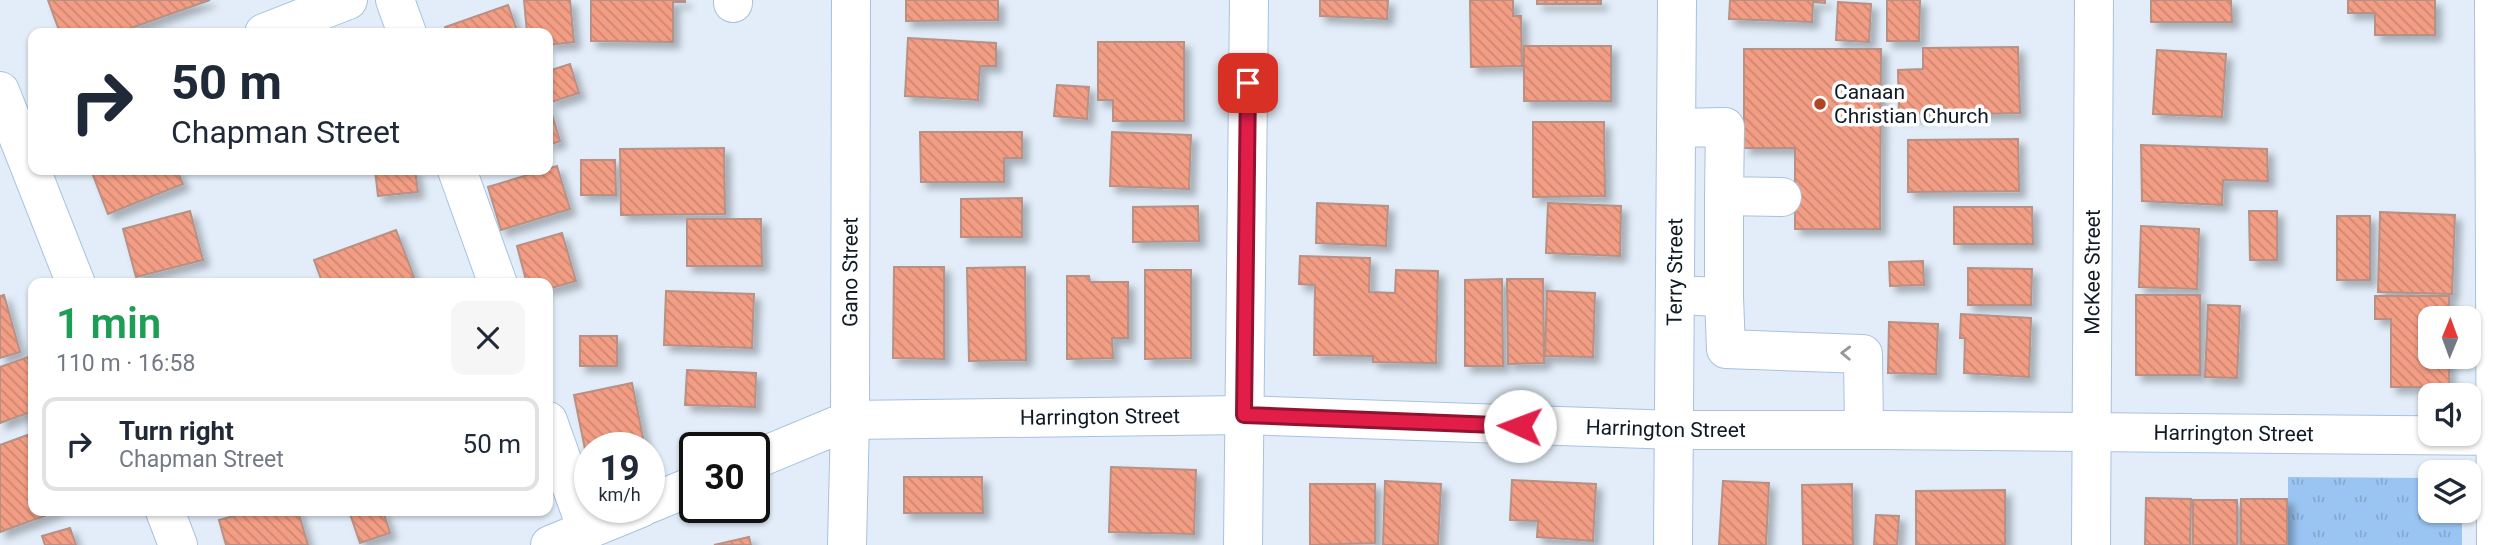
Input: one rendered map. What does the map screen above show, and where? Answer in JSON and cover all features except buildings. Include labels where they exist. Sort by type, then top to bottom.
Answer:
[{"type":"street","points":[[277,28],[348,0]]},
{"type":"street","points":[[395,0],[405,28]]},
{"type":"street","name":"Gano Street","points":[[847,545],[851,0]]},
{"type":"street","points":[[1243,545],[1249,0]]},
{"type":"street","name":"Terry Street","points":[[1673,545],[1677,0]]},
{"type":"street","name":"McKee Street","points":[[2091,545],[2094,0]]},
{"type":"street","points":[[2494,0],[2499,436],[2496,545]]},
{"type":"street","points":[[0,91],[28,161]]},
{"type":"street","points":[[1677,128],[1725,127],[1726,349],[1863,354],[1864,430]]},
{"type":"street","points":[[34,175],[74,278]]},
{"type":"street","points":[[459,175],[496,278]]},
{"type":"street","points":[[1724,197],[1782,197]]},
{"type":"street","points":[[1676,295],[1724,297]]},
{"type":"street","name":"Harrington Street","points":[[770,453],[850,420],[1244,415],[1675,430],[2499,436]]},
{"type":"street","points":[[553,435],[587,530]]},
{"type":"street","points":[[167,516],[178,545]]},
{"type":"street","points":[[550,545],[604,523]]},
{"type":"green space","points":[[2288,477],[2418,478],[2418,523],[2462,523],[2462,545],[2288,545]]},
{"type":"place","name":"Canaan Christian Church","points":[[1820,104]]},
{"type":"route","points":[[1248,83],[1244,415],[1520,426]]}]
